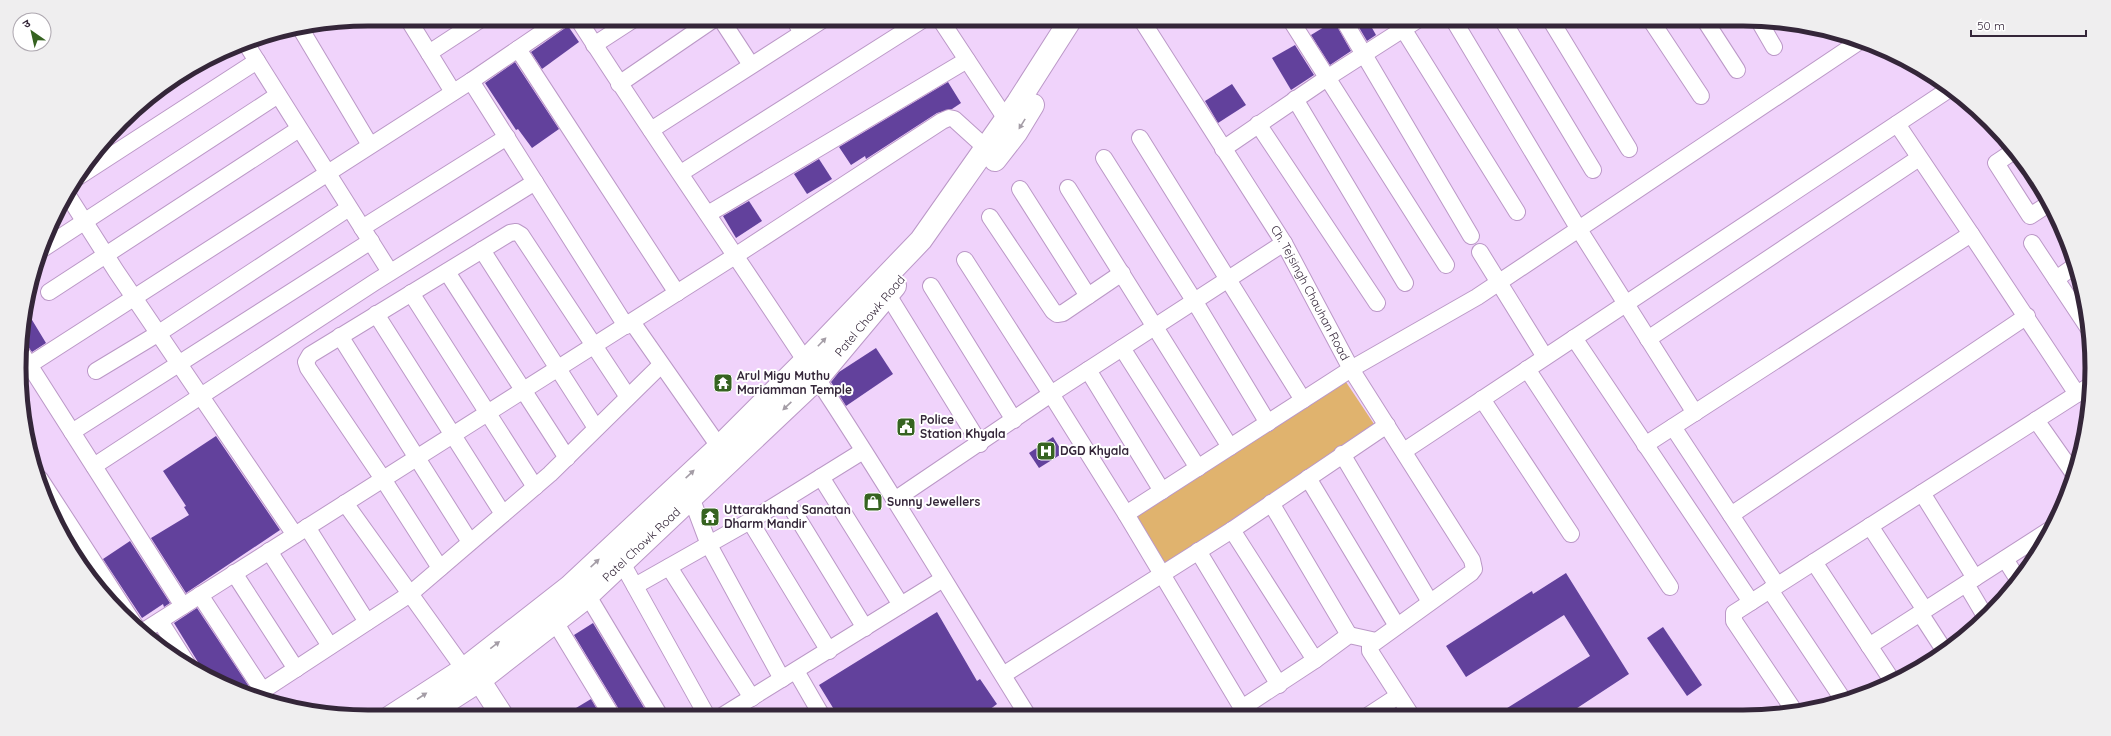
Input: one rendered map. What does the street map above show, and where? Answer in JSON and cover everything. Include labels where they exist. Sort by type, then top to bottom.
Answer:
[{"type":"street","points":[[412,26],[453,92]]},
{"type":"street","points":[[429,53],[470,26]]},
{"type":"street","points":[[26,367],[135,299],[370,145],[471,81],[552,26]]},
{"type":"street","points":[[582,26],[619,84],[681,173],[805,361],[818,378],[863,451],[896,499],[943,580],[1024,710]]},
{"type":"street","points":[[594,45],[623,26]]},
{"type":"street","points":[[619,84],[704,26]]},
{"type":"street","points":[[726,26],[751,65]]},
{"type":"street","points":[[798,26],[802,33]]},
{"type":"street","points":[[651,130],[813,26]]},
{"type":"street","points":[[681,173],[913,26]]},
{"type":"street","points":[[945,26],[1006,120]]},
{"type":"street","name":"Patel Chowk Road","points":[[471,675],[555,622],[588,596],[691,497],[724,454],[805,361],[921,240],[1006,120],[1066,26]]},
{"type":"street","name":"Patel Chowk Road","points":[[471,675],[569,587],[724,454],[818,378],[928,247],[1016,133],[1082,26]]},
{"type":"street","name":"Ch. Tejsingh Chauhan Road","points":[[1145,26],[1284,243],[1352,369],[1472,560],[1474,569],[1430,602]]},
{"type":"street","points":[[1294,26],[1446,265]]},
{"type":"street","points":[[1347,26],[1471,236]]},
{"type":"street","points":[[1223,149],[1295,99],[1364,54],[1398,26]]},
{"type":"street","points":[[1401,26],[1517,212]]},
{"type":"street","points":[[1457,26],[1578,228],[1695,413]]},
{"type":"street","points":[[1506,26],[1593,170]]},
{"type":"street","points":[[1554,26],[1629,149]]},
{"type":"street","points":[[1655,26],[1701,96]]},
{"type":"street","points":[[1709,26],[1737,70]]},
{"type":"street","points":[[1762,27],[1774,47]]},
{"type":"street","points":[[303,33],[370,145]]},
{"type":"street","points":[[1126,514],[1352,369],[1476,297],[1855,45]]},
{"type":"street","points":[[248,48],[390,272]]},
{"type":"street","points":[[518,49],[677,293]]},
{"type":"street","points":[[708,214],[967,60]]},
{"type":"street","points":[[91,169],[256,61]]},
{"type":"street","points":[[471,81],[535,182],[629,324],[661,364],[724,454]]},
{"type":"street","points":[[1404,451],[1945,92]]},
{"type":"street","points":[[49,245],[278,95]]},
{"type":"street","points":[[1295,99],[1405,283]]},
{"type":"street","points":[[147,629],[736,256],[942,121],[949,118],[954,119],[986,148]]},
{"type":"street","points":[[1258,124],[1377,303]]},
{"type":"street","points":[[1897,124],[2027,316],[2077,394]]},
{"type":"street","points":[[49,292],[105,254],[299,129]]},
{"type":"street","points":[[72,432],[179,363],[507,137]]},
{"type":"street","points":[[1140,138],[1303,400]]},
{"type":"street","points":[[2009,154],[1996,163],[2030,216],[2044,207]]},
{"type":"street","points":[[1104,158],[1195,302],[1268,423]]},
{"type":"street","points":[[1648,339],[1920,158]]},
{"type":"street","points":[[94,466],[390,272],[535,182]]},
{"type":"street","points":[[1068,188],[1230,447]]},
{"type":"street","points":[[1020,189],[1088,296]]},
{"type":"street","points":[[71,199],[105,254],[201,396],[367,622]]},
{"type":"street","points":[[96,371],[159,333],[350,208]]},
{"type":"street","points":[[990,217],[1053,311],[1057,314],[1088,296],[1122,273]]},
{"type":"street","points":[[440,568],[384,479],[308,368],[306,362],[310,355],[510,233],[516,232],[521,235],[628,397]]},
{"type":"street","points":[[1645,445],[1971,234]]},
{"type":"street","points":[[896,499],[980,444],[1051,394],[1284,243]]},
{"type":"street","points":[[2032,243],[2081,317]]},
{"type":"street","points":[[482,250],[559,368],[596,428]]},
{"type":"street","points":[[1480,252],[1545,357]]},
{"type":"street","points":[[965,260],[1126,514],[1242,708],[1279,685],[1349,635]]},
{"type":"street","points":[[2056,279],[2070,269]]},
{"type":"street","points":[[447,272],[525,390],[567,458]]},
{"type":"street","points":[[931,286],[1014,420]]},
{"type":"street","points":[[411,293],[535,487]]},
{"type":"street","points":[[888,295],[980,444]]},
{"type":"street","points":[[376,314],[503,514]]},
{"type":"street","points":[[1731,515],[2027,316]]},
{"type":"street","points":[[340,336],[470,542]]},
{"type":"street","points":[[1574,338],[1751,602]]},
{"type":"street","points":[[1122,348],[1198,468]]},
{"type":"street","points":[[260,693],[410,594],[567,458],[661,364]]},
{"type":"street","points":[[26,369],[72,432],[183,606]]},
{"type":"street","points":[[1527,369],[1670,587]]},
{"type":"street","points":[[1088,370],[1162,491]]},
{"type":"street","points":[[1791,706],[1733,619],[1734,613],[2084,389]]},
{"type":"street","points":[[1482,399],[1571,534]]},
{"type":"street","points":[[2036,420],[2070,468]]},
{"type":"street","points":[[1003,675],[1232,530],[1342,454],[1387,425]]},
{"type":"street","points":[[1673,427],[1731,515],[1773,588],[1840,696]]},
{"type":"street","points":[[634,586],[750,521],[863,451]]},
{"type":"street","points":[[1342,454],[1430,602],[1370,646],[1370,651],[1408,710]]},
{"type":"street","points":[[821,477],[901,605]]},
{"type":"street","points":[[1308,478],[1397,626]]},
{"type":"street","points":[[1922,492],[1970,581],[1983,612]]},
{"type":"street","points":[[51,495],[122,606]]},
{"type":"street","points":[[691,497],[709,545],[789,675],[817,710]]},
{"type":"street","points":[[786,499],[866,628]]},
{"type":"street","points":[[345,503],[410,594],[498,710]]},
{"type":"street","points":[[1271,503],[1349,635],[1376,641]]},
{"type":"street","points":[[750,521],[829,651]]},
{"type":"street","points":[[1870,526],[1923,612],[1942,646]]},
{"type":"street","points":[[1232,530],[1315,660]]},
{"type":"street","points":[[1868,646],[2041,536]]},
{"type":"street","points":[[269,551],[330,646]]},
{"type":"street","points":[[1198,551],[1279,685]]},
{"type":"street","points":[[2005,559],[2014,575]]},
{"type":"street","points":[[1814,562],[1890,677]]},
{"type":"street","points":[[622,563],[704,710]]},
{"type":"street","points":[[669,567],[752,698]]},
{"type":"street","points":[[234,573],[296,669]]},
{"type":"street","points":[[732,710],[943,580]]},
{"type":"street","points":[[200,595],[258,692]]},
{"type":"street","points":[[588,596],[656,710]]},
{"type":"street","points":[[160,621],[181,654]]},
{"type":"street","points":[[555,622],[608,710]]},
{"type":"street","points":[[471,675],[484,710]]},
{"type":"street","points":[[431,710],[471,675]]},
{"type":"street","points":[[404,710],[471,675]]},
{"type":"street","points":[[1377,710],[1398,696]]},
{"type":"shaded area","points":[[1342,376],[1378,430],[1168,573],[1133,519]]},
{"type":"building","points":[[568,26],[579,42],[542,69],[531,52]]},
{"type":"building","points":[[1326,26],[1337,26],[1351,51],[1330,65],[1311,35]]},
{"type":"building","points":[[1358,26],[1371,26],[1376,35],[1367,41]]},
{"type":"building","points":[[1295,45],[1314,75],[1291,90],[1272,58]]},
{"type":"building","points":[[515,62],[559,129],[532,148],[518,129],[516,130],[485,83]]},
{"type":"building","points":[[948,82],[961,103],[952,109],[937,113],[866,159],[865,156],[851,165],[839,147]]},
{"type":"building","points":[[1232,84],[1246,105],[1218,123],[1205,101]]},
{"type":"building","points":[[819,159],[832,179],[807,194],[794,174]]},
{"type":"building","points":[[749,201],[762,221],[736,238],[723,216]]},
{"type":"building","points":[[30,317],[46,343],[32,352],[27,345]]},
{"type":"building","points":[[876,348],[893,374],[846,406],[831,382],[839,372]]},
{"type":"building","points":[[216,436],[280,530],[186,593],[151,538],[189,515],[184,507],[186,506],[163,471]]},
{"type":"building","points":[[1053,437],[1063,453],[1039,468],[1029,453]]},
{"type":"building","points":[[130,541],[170,603],[164,607],[163,604],[142,618],[103,559]]},
{"type":"building","points":[[1566,573],[1629,674],[1574,710],[1504,710],[1590,656],[1564,615],[1466,677],[1446,646],[1532,591],[1533,594]]},
{"type":"building","points":[[197,608],[250,688],[237,684],[200,666],[174,623]]},
{"type":"building","points":[[937,612],[977,681],[980,679],[997,704],[989,710],[834,710],[819,685]]},
{"type":"building","points":[[593,623],[645,710],[619,710],[574,635]]},
{"type":"building","points":[[1663,627],[1702,685],[1687,696],[1647,638]]},
{"type":"building","points":[[591,699],[597,710],[573,710]]},
{"type":"place","name":"Arul Migu Muthu Mariamman Temple","points":[[723,383]]},
{"type":"place","name":"Police Station Khyala","points":[[906,427]]},
{"type":"place","name":"DGD Khyala","points":[[1046,451]]},
{"type":"place","name":"Sunny Jewellers","points":[[873,502]]},
{"type":"place","name":"Uttarakhand Sanatan Dharm Mandir","points":[[710,517]]}]
